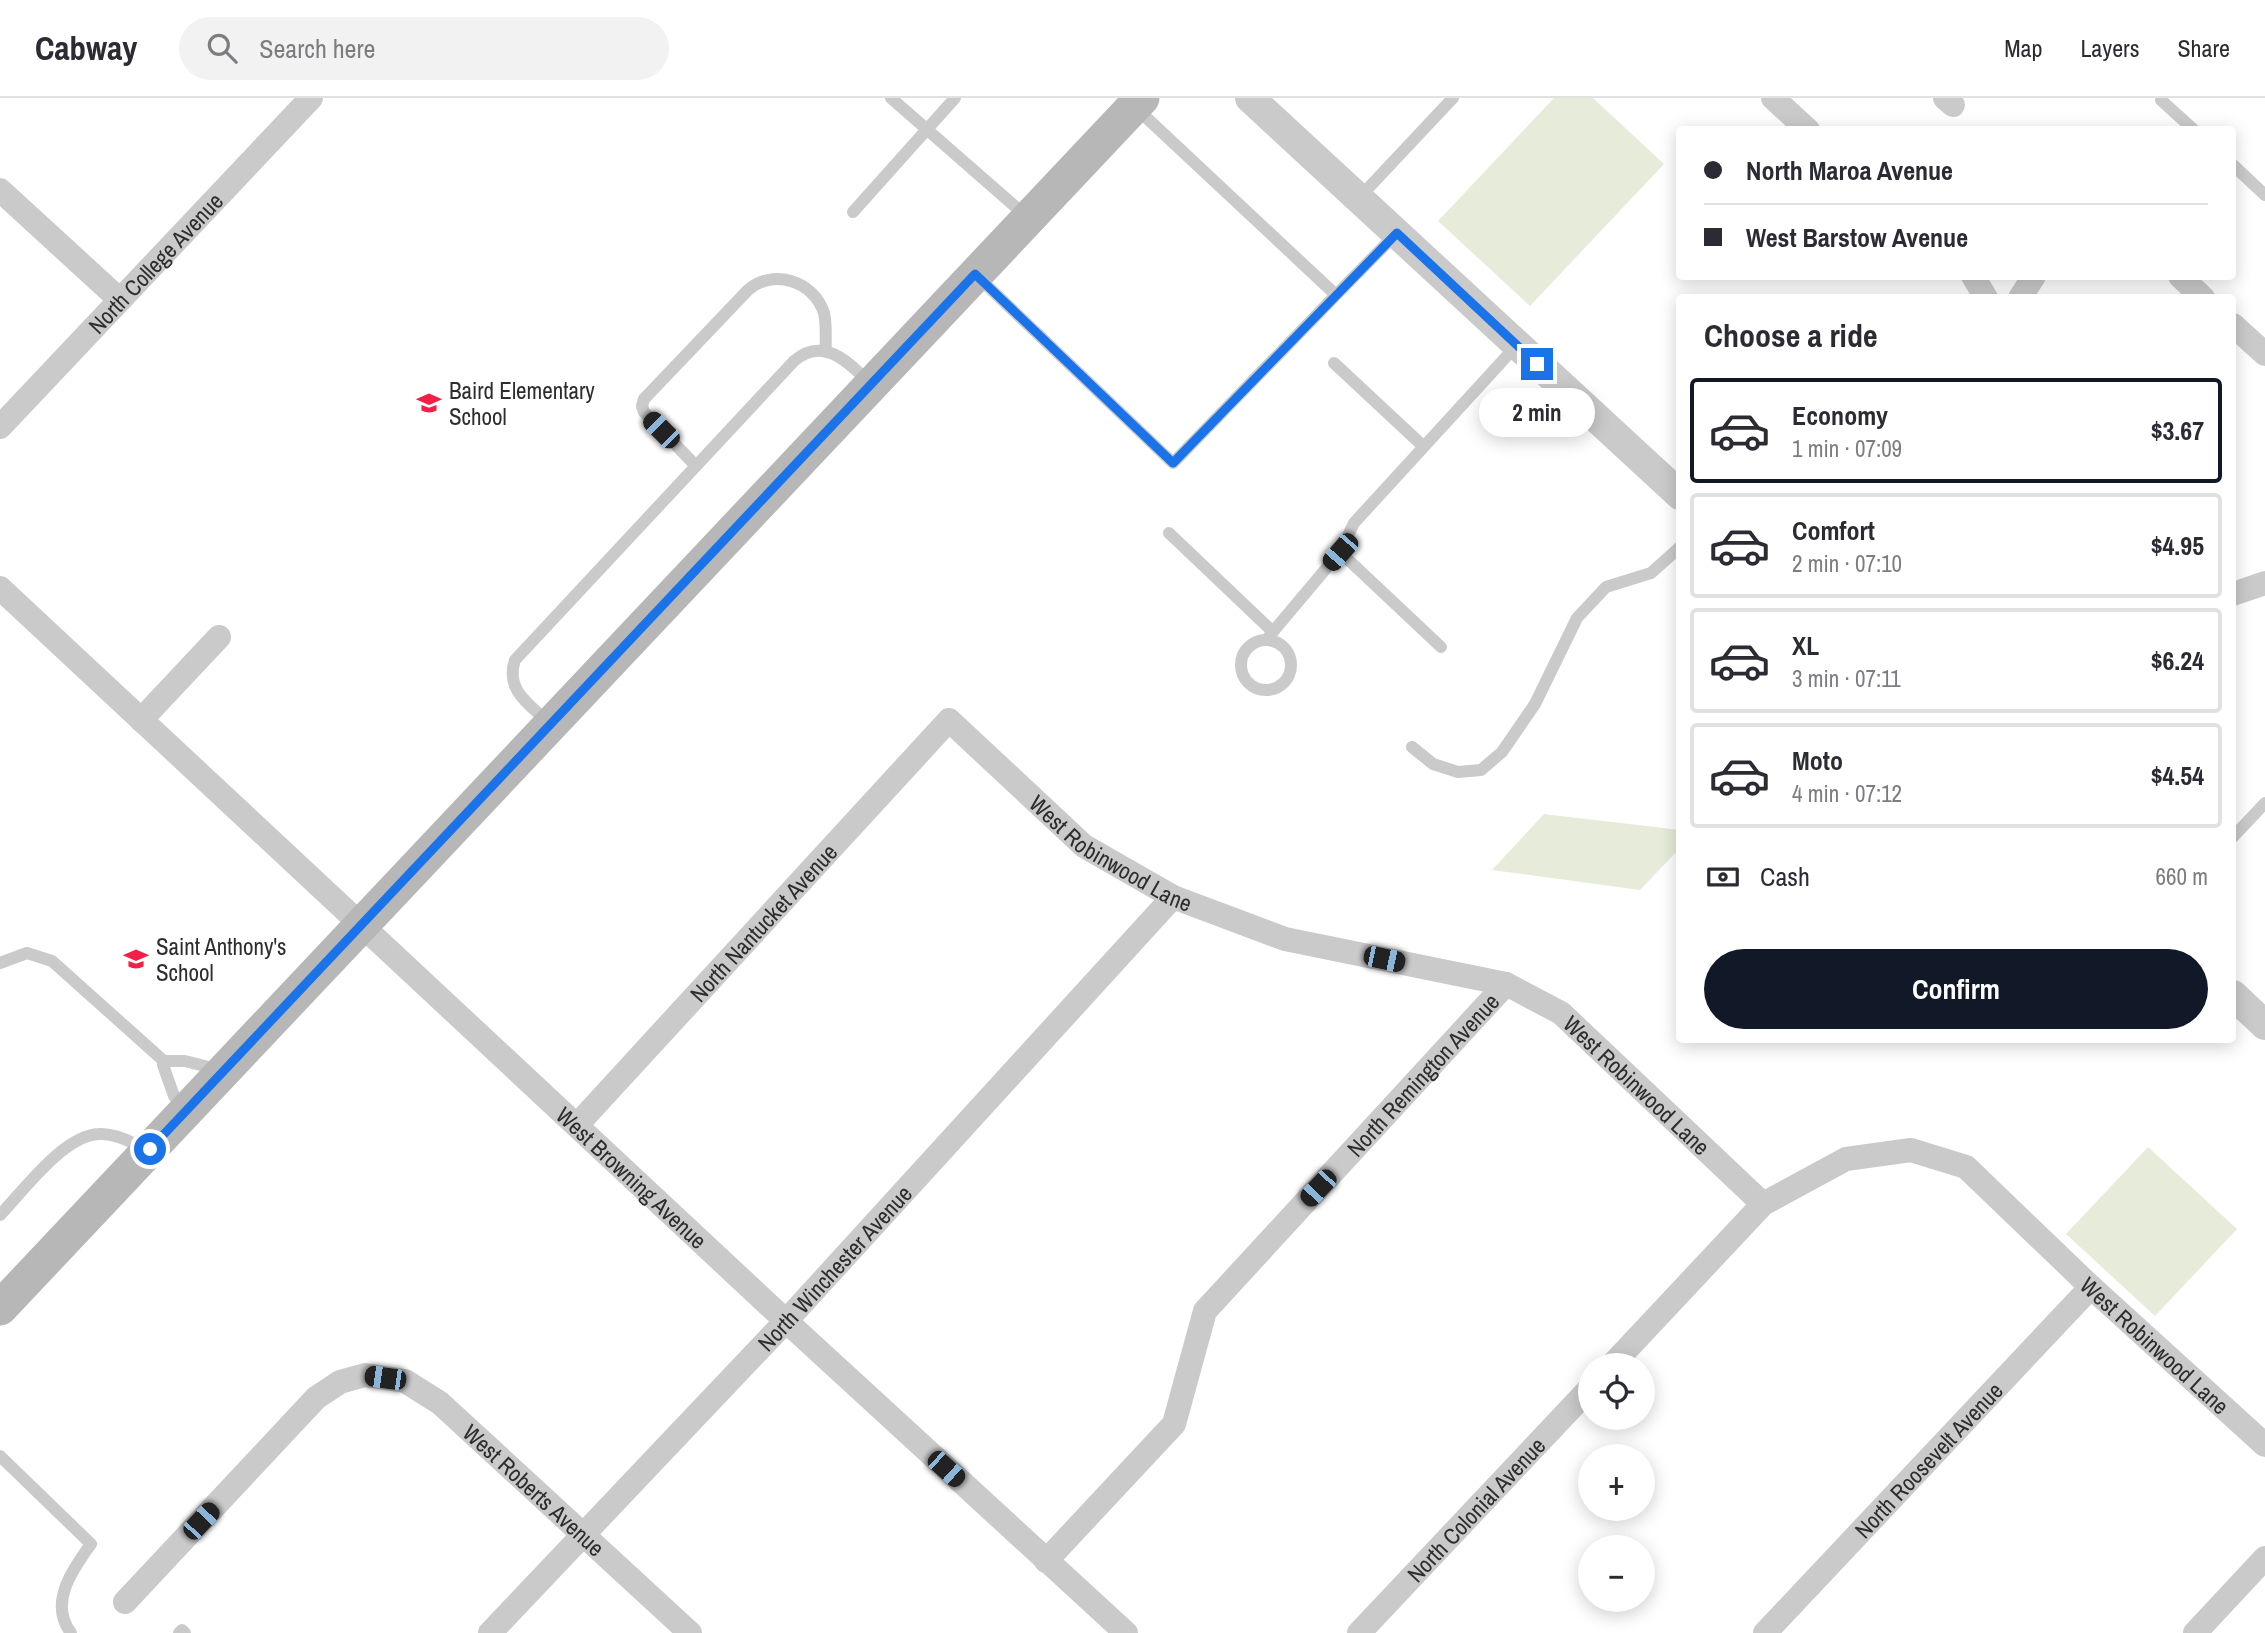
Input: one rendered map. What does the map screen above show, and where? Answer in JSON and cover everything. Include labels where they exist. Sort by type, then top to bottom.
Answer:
[{"type":"main road","points":[[0,1308],[1138,102]]},
{"type":"street","name":"North College Avenue","points":[[0,427],[310,98]]},
{"type":"street","points":[[1251,98],[1676,491]]},
{"type":"street","points":[[1773,98],[1804,126]]},
{"type":"street","points":[[0,190],[120,300]]},
{"type":"street","points":[[2184,280],[2199,294]]},
{"type":"street","points":[[2236,328],[2265,354]]},
{"type":"street","points":[[2236,593],[2265,583]]},
{"type":"street","name":"West Browning Avenue","points":[[0,588],[786,1321],[1126,1633]]},
{"type":"street","points":[[141,720],[219,637]]},
{"type":"street","name":"West Robinwood Lane","points":[[949,719],[1084,846],[1173,897],[1285,939],[1506,984],[1561,1013],[1763,1204],[1846,1159],[1911,1150],[1966,1167],[2091,1287],[2265,1445]]},
{"type":"street","name":"North Nantucket Avenue","points":[[578,1125],[949,719]]},
{"type":"street","name":"North Winchester Avenue","points":[[490,1633],[786,1321],[1173,897]]},
{"type":"street","name":"North Remington Avenue","points":[[1046,1561],[1174,1424],[1205,1311],[1506,984]]},
{"type":"street","points":[[2236,998],[2265,1025]]},
{"type":"street","points":[[1623,1353],[1763,1204]]},
{"type":"street","name":"North Roosevelt Avenue","points":[[1765,1633],[2091,1287]]},
{"type":"street","name":"West Roberts Avenue","points":[[125,1602],[316,1398],[340,1382],[365,1375],[405,1381],[440,1404],[690,1633]]},
{"type":"street","name":"North Colonial Avenue","points":[[1359,1633],[1578,1401]]},
{"type":"street","points":[[2194,1633],[2265,1558]]},
{"type":"lane","points":[[891,98],[1028,219]]},
{"type":"lane","points":[[853,212],[955,98]]},
{"type":"lane","points":[[1359,198],[1453,98]]},
{"type":"lane","points":[[2161,100],[2190,126]]},
{"type":"lane","points":[[1138,102],[1336,295]]},
{"type":"lane","points":[[2236,168],[2265,194]]},
{"type":"lane","points":[[975,274],[1173,463],[1397,233]]},
{"type":"lane","points":[[696,466],[644,412],[644,399],[748,290],[756,283],[773,278],[805,288],[814,296],[824,313],[826,352]]},
{"type":"lane","points":[[1169,533],[1269,635],[1274,640],[1288,652],[1292,668],[1285,682],[1278,688],[1262,690],[1247,683],[1241,659],[1251,645],[1269,635],[1340,552],[1354,523],[1517,345]]},
{"type":"lane","points":[[551,724],[517,692],[512,677],[515,660],[696,466],[801,355],[826,352],[842,357],[872,384]]},
{"type":"lane","points":[[1335,363],[1423,446]]},
{"type":"lane","points":[[1412,747],[1433,764],[1458,772],[1481,770],[1502,752],[1535,704],[1577,618],[1606,587],[1651,573],[1676,551]]},
{"type":"lane","points":[[1340,552],[1441,647]]},
{"type":"lane","points":[[2236,834],[2265,803]]},
{"type":"lane","points":[[0,963],[27,953],[52,961],[165,1062],[185,1061],[224,1071]]},
{"type":"lane","points":[[165,1062],[165,1075],[185,1112]]},
{"type":"lane","points":[[0,1215],[58,1154],[75,1140],[96,1134],[109,1134],[150,1149]]},
{"type":"lane","points":[[0,1456],[91,1544],[72,1570],[64,1591],[62,1610],[71,1633]]},
{"type":"lane","points":[[179,1633],[182,1630],[185,1633]]},
{"type":"green space","points":[[1554,98],[1593,98],[1664,164],[1530,306],[1438,221]]},
{"type":"green space","points":[[1544,814],[1676,830],[1676,852],[1640,890],[1492,870]]},
{"type":"green space","points":[[2148,1147],[2237,1229],[2155,1316],[2066,1234]]},
{"type":"place","name":"Baird Elementary School","points":[[429,403]]},
{"type":"place","name":"Saint Anthony's School","points":[[136,959]]},
{"type":"route","points":[[150,1149],[975,274],[1173,463],[1397,233],[1537,364]]}]
